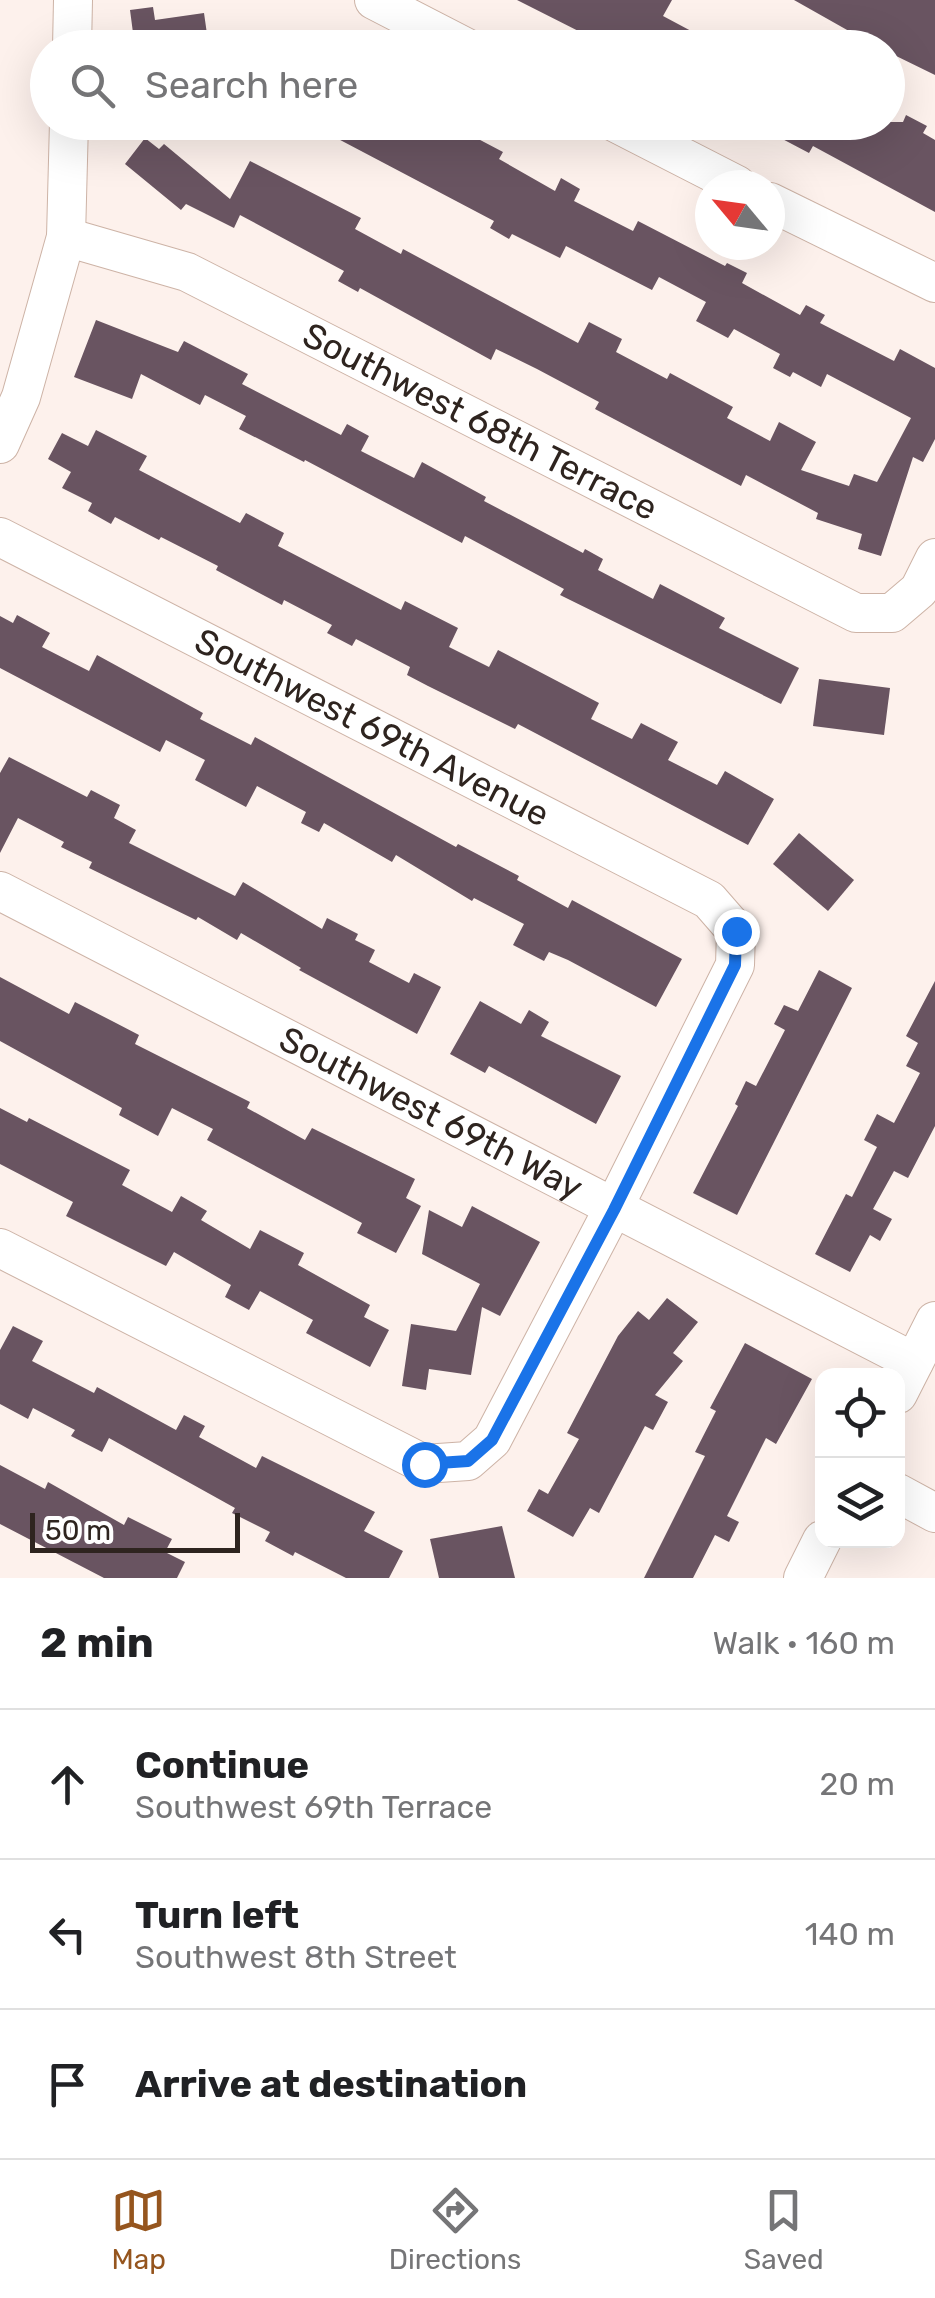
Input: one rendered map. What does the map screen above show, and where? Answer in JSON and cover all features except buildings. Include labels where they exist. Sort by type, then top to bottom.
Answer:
[{"type":"street","points":[[72,30],[73,0]]},
{"type":"street","points":[[376,0],[434,30]]},
{"type":"street","points":[[0,444],[22,396],[66,238],[69,140]]},
{"type":"street","points":[[649,140],[707,170]]},
{"type":"street","points":[[785,209],[935,283]]},
{"type":"street","name":"Southwest 68th Terrace","points":[[66,238],[187,272],[856,613],[892,613],[919,590],[935,558]]},
{"type":"street","name":"Southwest 69th Avenue","points":[[0,537],[709,900],[736,931],[735,965],[614,1210]]},
{"type":"street","name":"Southwest 69th Way","points":[[0,891],[614,1210],[906,1378]]},
{"type":"street","points":[[0,1248],[424,1464],[468,1461],[492,1440],[614,1210]]},
{"type":"street","points":[[906,1378],[935,1321]]},
{"type":"street","points":[[905,1497],[935,1513]]},
{"type":"street","points":[[803,1578],[818,1548]]},
{"type":"route","points":[[424,1464],[468,1461],[492,1440],[614,1210],[735,965],[736,931]]}]
